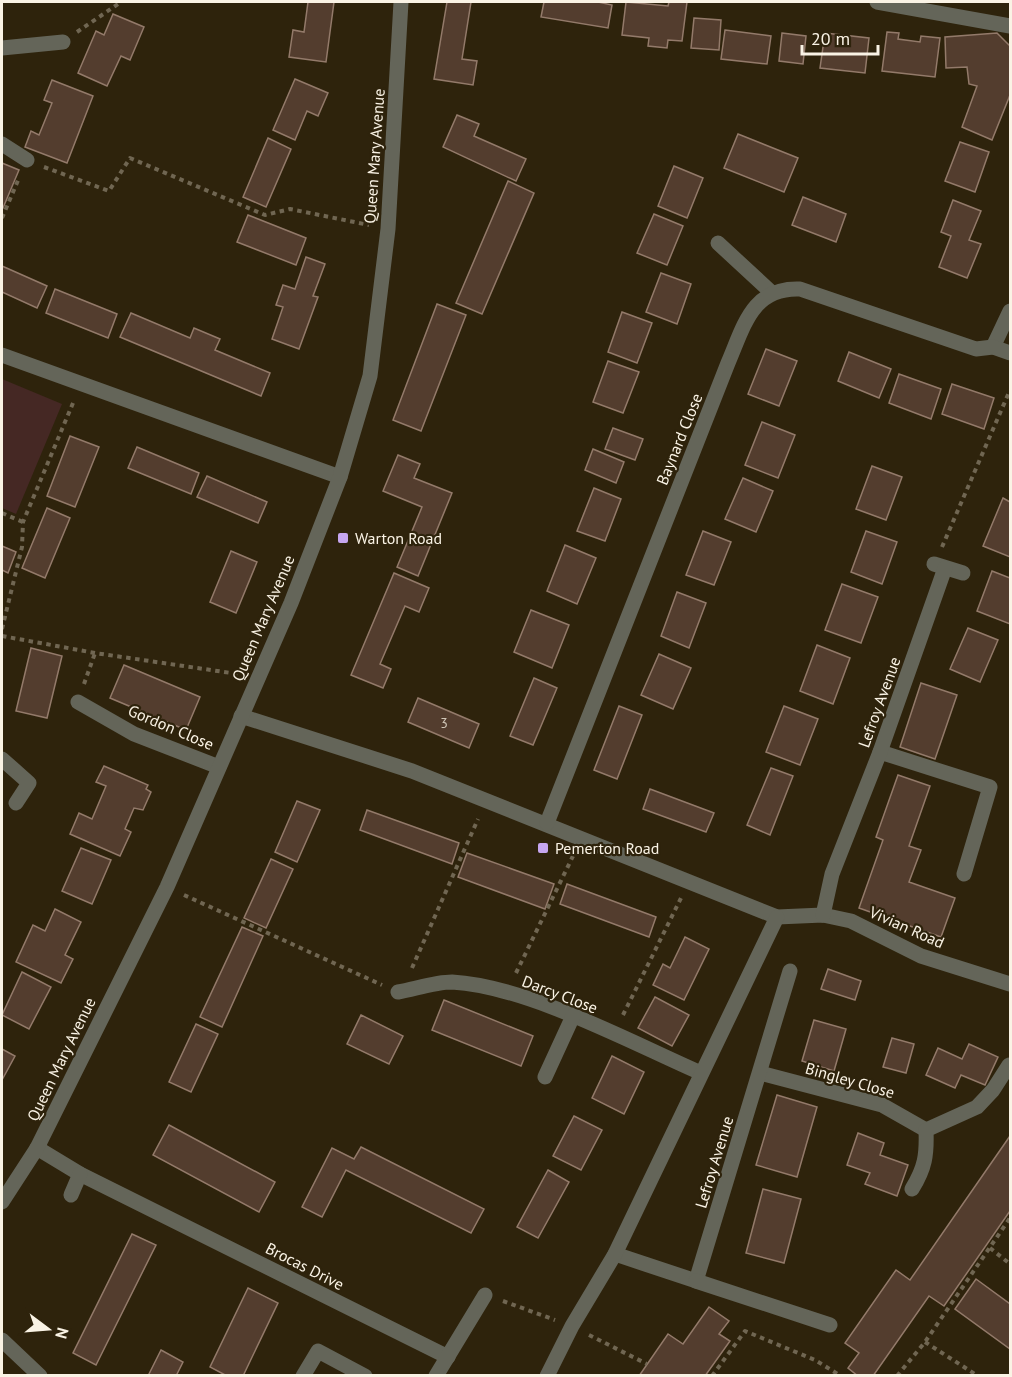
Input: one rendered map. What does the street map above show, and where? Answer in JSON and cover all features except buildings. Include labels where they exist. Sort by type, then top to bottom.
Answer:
[{"type":"street","name":"Queen Mary Avenue","points":[[2,1202],[37,1148],[167,887],[291,603],[340,477],[369,376],[388,229],[401,2]]},
{"type":"street","points":[[877,2],[1011,26]]},
{"type":"street","points":[[2,48],[63,42]]},
{"type":"street","points":[[2,144],[27,160]]},
{"type":"street","points":[[718,243],[772,293],[786,289],[800,289],[975,349],[993,347],[1011,353]]},
{"type":"street","name":"Baynard Close","points":[[547,823],[744,326],[753,308],[772,293]]},
{"type":"street","points":[[993,347],[1011,311]]},
{"type":"street","points":[[2,355],[340,477]]},
{"type":"street","points":[[939,566],[963,573]]},
{"type":"street","name":"Lefroy Avenue","points":[[823,915],[832,874],[880,752],[939,566]]},
{"type":"street","name":"Gordon Close","points":[[78,702],[134,734],[219,767]]},
{"type":"street","points":[[241,716],[412,771],[690,880],[777,917],[823,915]]},
{"type":"street","points":[[880,752],[990,787],[964,874]]},
{"type":"street","points":[[2,759],[30,783],[16,803]]},
{"type":"street","name":"Vivian Road","points":[[823,915],[851,921],[921,956],[1011,984]]},
{"type":"street","points":[[547,1376],[572,1326],[615,1254],[777,917]]},
{"type":"street","name":"Lefroy Avenue","points":[[696,1281],[790,971]]},
{"type":"street","name":"Darcy Close","points":[[398,993],[451,982],[507,993],[573,1016],[701,1073]]},
{"type":"street","points":[[545,1077],[573,1016]]},
{"type":"street","points":[[912,1189],[924,1169],[927,1156],[926,1130],[977,1107],[993,1090],[1009,1065]]},
{"type":"street","name":"Bingley Close","points":[[759,1073],[882,1106],[926,1130]]},
{"type":"street","name":"Brocas Drive","points":[[37,1148],[80,1174],[448,1357]]},
{"type":"street","points":[[71,1195],[80,1174]]},
{"type":"street","points":[[615,1254],[830,1325]]},
{"type":"street","points":[[436,1376],[485,1295]]},
{"type":"street","points":[[2,1340],[40,1376]]},
{"type":"street","points":[[303,1376],[318,1351],[365,1376]]},
{"type":"path","points":[[63,42],[121,2]]},
{"type":"path","points":[[2,219],[27,160],[109,191],[130,158],[265,215],[290,209],[388,229]]},
{"type":"path","points":[[2,629],[22,548],[23,522],[81,385]]},
{"type":"path","points":[[939,566],[1011,390]]},
{"type":"path","points":[[2,513],[23,522]]},
{"type":"path","points":[[2,636],[95,653],[238,674]]},
{"type":"path","points":[[78,702],[95,653]]},
{"type":"path","points":[[167,887],[398,993],[422,951],[487,800]]},
{"type":"path","points":[[507,993],[582,837]]},
{"type":"path","points":[[613,1035],[690,880]]},
{"type":"path","points":[[897,1376],[925,1342],[1011,1218]]},
{"type":"path","points":[[990,1248],[1011,1264]]},
{"type":"path","points":[[485,1295],[572,1326],[647,1364]]},
{"type":"path","points":[[712,1376],[745,1331],[815,1360],[841,1376]]},
{"type":"path","points":[[925,1342],[978,1376]]},
{"type":"shaded area","points":[[2,379],[62,404],[16,514],[2,508]]},
{"type":"place","name":"Warton Road","points":[[343,538]]},
{"type":"place","name":"Pemerton Road","points":[[543,848]]}]
